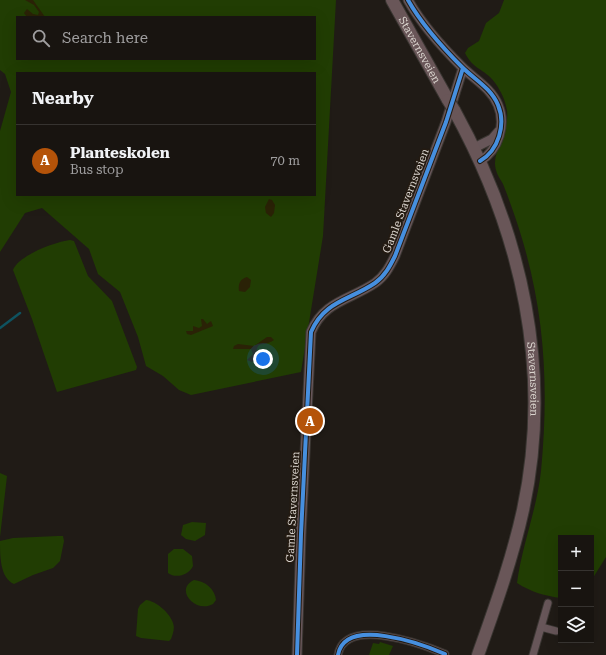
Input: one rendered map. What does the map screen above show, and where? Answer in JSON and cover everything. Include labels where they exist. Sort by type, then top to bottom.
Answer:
[{"type":"main road","name":"Stavernsveien","points":[[392,0],[451,105],[480,161],[500,209],[520,275],[531,331],[535,393],[532,455],[523,510],[511,557],[478,655]]},
{"type":"street","points":[[408,0],[429,32],[463,68],[482,83],[497,103],[502,115],[501,128],[497,143],[487,157],[480,161]]},
{"type":"street","name":"Gamle Stavernsveien","points":[[297,655],[300,534],[311,332],[316,320],[339,300],[375,283],[387,272],[395,256],[446,122],[463,68]]},
{"type":"street","points":[[474,148],[492,139],[501,128]]},
{"type":"street","points":[[533,655],[548,603]]},
{"type":"street","points":[[541,627],[556,631]]},
{"type":"street","points":[[338,655],[339,648],[345,640],[362,634],[415,642],[446,654]]},
{"type":"green space","points":[[0,0],[336,0],[323,236],[301,372],[191,395],[179,390],[163,376],[146,366],[138,337],[120,292],[98,274],[89,249],[42,208],[25,213],[0,252],[0,131],[11,92],[5,74],[0,70]]},
{"type":"green space","points":[[504,0],[606,0],[606,557],[594,576],[594,535],[558,535],[558,598],[538,593],[517,583],[541,471],[545,409],[543,350],[535,291],[528,262],[512,208],[496,170],[496,155],[507,123],[504,98],[493,80],[474,65],[465,53],[468,48],[479,41],[486,23],[499,13]]},
{"type":"green space","points":[[70,240],[74,241],[88,276],[112,301],[137,367],[136,370],[57,392],[32,319],[13,270],[22,259],[30,254],[47,246]]},
{"type":"green space","points":[[0,473],[7,476],[0,537]]},
{"type":"green space","points":[[192,522],[206,523],[205,535],[195,541],[186,539],[181,535],[183,525]]},
{"type":"green space","points":[[63,536],[64,541],[60,561],[53,568],[14,584],[9,581],[3,572],[0,541],[13,538]]},
{"type":"green space","points":[[174,549],[183,549],[192,556],[193,566],[189,572],[178,576],[168,573],[168,554]]},
{"type":"green space","points":[[194,580],[206,584],[212,589],[216,600],[213,604],[200,606],[189,599],[186,594],[186,589],[188,584]]},
{"type":"green space","points":[[146,600],[158,605],[169,615],[174,625],[174,629],[169,641],[141,638],[136,636],[138,609]]},
{"type":"green space","points":[[380,642],[393,646],[389,655],[369,655],[373,643],[379,644]]},
{"type":"sand","points":[[25,0],[33,0],[44,16],[26,16],[24,13],[27,9],[33,14],[38,15],[39,12],[34,5]]},
{"type":"sand","points":[[269,199],[272,200],[275,205],[274,213],[271,217],[266,213],[265,207]]},
{"type":"sand","points":[[247,277],[251,280],[250,287],[245,292],[239,291],[240,282]]},
{"type":"sand","points":[[201,319],[203,319],[207,324],[211,321],[213,326],[191,335],[187,334],[186,331],[193,331],[193,326],[199,328],[202,326]]},
{"type":"sand","points":[[267,337],[271,337],[274,340],[258,346],[256,359],[252,362],[247,360],[253,354],[251,349],[233,349],[234,346],[238,344],[254,346]]},
{"type":"waterway","points":[[0,328],[20,313]]},
{"type":"cycle path","points":[[408,0],[420,18],[447,52],[487,89],[498,105],[501,120],[499,136],[492,150],[480,161]]},
{"type":"cycle path","points":[[297,655],[301,534],[311,332],[316,322],[330,307],[375,283],[382,277],[389,267],[395,256],[446,122],[463,68]]},
{"type":"cycle path","points":[[338,655],[344,643],[354,637],[369,635],[386,636],[420,644],[445,654]]},
{"type":"place","name":"Planteskolen","points":[[310,421]]}]
